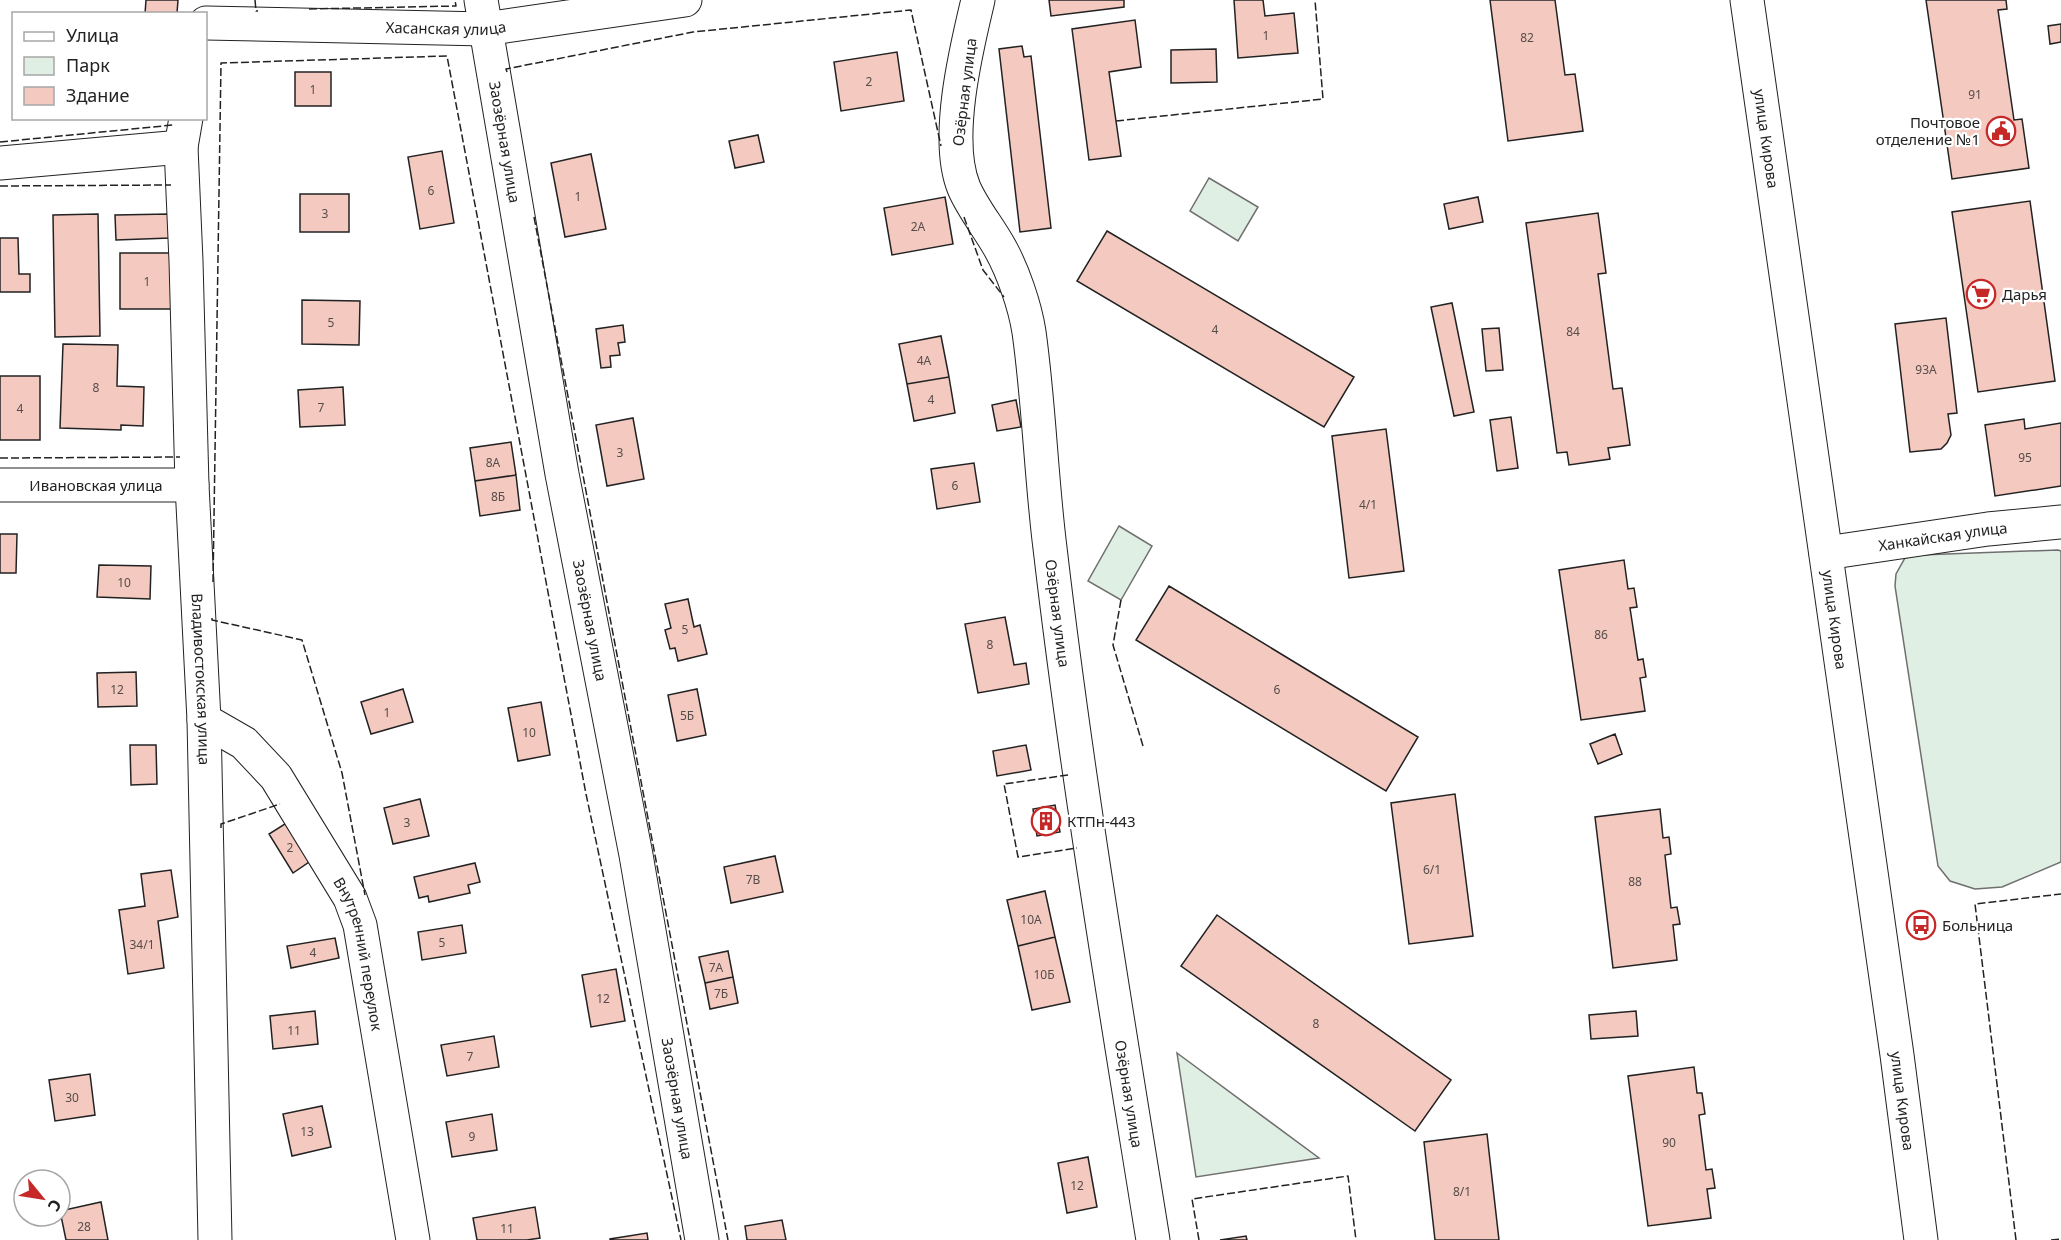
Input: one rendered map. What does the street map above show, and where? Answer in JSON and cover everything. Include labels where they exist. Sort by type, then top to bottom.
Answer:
[{"type":"street","name":"Хасанская улица","points":[[207,23],[483,15],[685,0]]},
{"type":"street","name":"Озёрная улица","points":[[978,0],[969,38],[960,98],[956,150],[964,188],[1002,250],[1012,273],[1028,329],[1049,546],[1090,848],[1153,1240]]},
{"type":"street","name":"улица Кирова","points":[[1747,0],[1921,1240]]},
{"type":"street","name":"Заозёрная улица","points":[[483,15],[562,474],[636,855],[702,1240]]},
{"type":"street","points":[[0,163],[183,133]]},
{"type":"street","name":"Владивостокская улица","points":[[183,133],[192,485],[204,720],[215,1240]]},
{"type":"street","name":"Ивановская улица","points":[[0,485],[192,485]]},
{"type":"street","name":"Ханкайская улица","points":[[1826,553],[1988,528],[2061,522]]},
{"type":"street","name":"Внутренний переулок","points":[[204,720],[244,743],[276,777],[350,898],[360,925],[413,1240]]},
{"type":"green space","points":[[1209,178],[1258,207],[1238,241],[1190,211]]},
{"type":"green space","points":[[1119,526],[1152,546],[1121,600],[1088,581]]},
{"type":"green space","points":[[2061,551],[2061,862],[2002,887],[1975,889],[1950,881],[1938,866],[1895,586],[1896,574],[1905,558],[1920,555]]},
{"type":"green space","points":[[1177,1053],[1319,1158],[1196,1177]]},
{"type":"building","points":[[146,0],[178,0],[177,12],[145,12]]},
{"type":"building","points":[[1049,0],[1124,0],[1124,7],[1051,16]]},
{"type":"building","points":[[1234,0],[1263,0],[1265,16],[1294,13],[1298,53],[1238,58]]},
{"type":"building","points":[[1490,0],[1555,0],[1565,75],[1575,74],[1583,131],[1508,141]]},
{"type":"building","points":[[1926,0],[2006,0],[2007,9],[1998,10],[2014,120],[2022,119],[2029,168],[1952,179]]},
{"type":"building","points":[[1135,20],[1141,67],[1109,72],[1121,156],[1089,160],[1072,29]]},
{"type":"building","points":[[2061,24],[2061,42],[2050,44],[2048,26]]},
{"type":"building","points":[[1022,46],[1024,57],[1031,56],[1051,228],[1020,232],[999,49]]},
{"type":"building","points":[[1216,49],[1217,82],[1171,83],[1171,50]]},
{"type":"building","points":[[897,52],[904,101],[841,111],[834,62]]},
{"type":"building","points":[[295,72],[331,72],[331,106],[295,106]]},
{"type":"building","points":[[758,135],[764,162],[735,168],[729,141]]},
{"type":"building","points":[[442,151],[454,223],[420,229],[408,157]]},
{"type":"building","points":[[591,154],[606,229],[565,237],[551,163]]},
{"type":"building","points":[[300,194],[349,194],[349,232],[300,232]]},
{"type":"building","points":[[945,197],[953,244],[892,255],[884,208]]},
{"type":"building","points":[[1478,197],[1483,222],[1449,229],[1444,204]]},
{"type":"building","points":[[2030,201],[2055,381],[1978,392],[1952,212]]},
{"type":"building","points":[[1598,213],[1606,273],[1598,274],[1613,389],[1622,388],[1630,445],[1608,448],[1610,459],[1569,465],[1567,452],[1557,453],[1526,223]]},
{"type":"building","points":[[98,214],[100,336],[55,337],[53,215]]},
{"type":"building","points":[[169,214],[170,238],[116,240],[115,215]]},
{"type":"building","points":[[1107,231],[1354,377],[1324,427],[1077,281]]},
{"type":"building","points":[[0,238],[18,238],[19,274],[30,274],[30,292],[0,292]]},
{"type":"building","points":[[120,253],[175,253],[175,309],[120,309]]},
{"type":"building","points":[[302,300],[360,301],[359,345],[302,344]]},
{"type":"building","points":[[1452,303],[1474,412],[1454,416],[1431,307]]},
{"type":"building","points":[[1946,318],[1957,413],[1948,414],[1951,435],[1941,449],[1910,452],[1895,324]]},
{"type":"building","points":[[623,325],[625,342],[618,343],[620,355],[610,356],[611,367],[601,368],[596,329]]},
{"type":"building","points":[[1499,328],[1503,370],[1486,371],[1482,329]]},
{"type":"building","points":[[941,336],[949,377],[907,384],[899,344]]},
{"type":"building","points":[[63,344],[118,345],[117,386],[144,387],[143,426],[121,425],[121,430],[60,428]]},
{"type":"building","points":[[0,376],[40,376],[40,440],[0,440]]},
{"type":"building","points":[[949,377],[955,413],[914,421],[907,384]]},
{"type":"building","points":[[343,387],[345,425],[300,427],[298,390]]},
{"type":"building","points":[[1016,400],[1021,427],[997,431],[992,405]]},
{"type":"building","points":[[1511,417],[1518,468],[1497,471],[1490,420]]},
{"type":"building","points":[[633,418],[644,479],[607,486],[596,425]]},
{"type":"building","points":[[2024,419],[2025,429],[2061,423],[2061,486],[1995,496],[1985,425]]},
{"type":"building","points":[[1386,429],[1404,571],[1349,578],[1332,436]]},
{"type":"building","points":[[511,442],[516,475],[475,481],[470,448]]},
{"type":"building","points":[[974,463],[980,502],[937,509],[931,469]]},
{"type":"building","points":[[516,475],[520,510],[480,516],[475,481]]},
{"type":"building","points":[[0,534],[17,534],[16,573],[0,573]]},
{"type":"building","points":[[1624,560],[1628,589],[1634,588],[1637,607],[1630,608],[1638,660],[1643,659],[1646,677],[1640,678],[1645,711],[1581,720],[1559,570]]},
{"type":"building","points":[[99,565],[151,566],[150,599],[97,597]]},
{"type":"building","points":[[1169,586],[1418,737],[1386,791],[1136,640]]},
{"type":"building","points":[[688,599],[694,627],[700,625],[707,654],[678,661],[675,648],[670,649],[665,630],[671,628],[665,604]]},
{"type":"building","points":[[1005,617],[1014,665],[1026,663],[1029,684],[978,693],[965,624]]},
{"type":"building","points":[[136,672],[137,706],[98,707],[97,673]]},
{"type":"building","points":[[403,689],[413,722],[371,734],[361,702]]},
{"type":"building","points":[[697,689],[706,735],[677,741],[668,695]]},
{"type":"building","points":[[541,702],[550,755],[518,761],[508,708]]},
{"type":"building","points":[[1615,734],[1622,754],[1598,764],[1590,744]]},
{"type":"building","points":[[130,745],[156,745],[157,784],[131,785]]},
{"type":"building","points":[[1026,745],[1031,770],[997,776],[993,751]]},
{"type":"building","points":[[1455,794],[1473,936],[1409,944],[1391,803]]},
{"type":"building","points":[[420,799],[429,836],[393,844],[384,808]]},
{"type":"building","name":"КТПн-443","points":[[1055,805],[1060,832],[1037,836],[1033,809]]},
{"type":"building","points":[[1660,809],[1663,838],[1669,837],[1671,854],[1665,855],[1671,908],[1677,907],[1680,924],[1673,925],[1677,960],[1613,968],[1595,817]]},
{"type":"building","points":[[288,822],[312,860],[293,873],[269,834]]},
{"type":"building","points":[[775,856],[783,892],[731,903],[724,867]]},
{"type":"building","points":[[475,863],[480,882],[468,885],[470,893],[429,902],[428,896],[419,898],[414,877]]},
{"type":"building","points":[[171,870],[178,917],[158,921],[164,968],[128,974],[119,910],[145,906],[141,874]]},
{"type":"building","points":[[1045,891],[1055,937],[1018,946],[1007,900]]},
{"type":"building","points":[[1217,915],[1451,1080],[1415,1131],[1181,966]]},
{"type":"building","points":[[462,925],[466,953],[422,960],[418,932]]},
{"type":"building","points":[[1055,937],[1070,1002],[1032,1010],[1018,946]]},
{"type":"building","points":[[335,938],[339,958],[291,968],[287,946]]},
{"type":"building","points":[[728,951],[733,977],[705,983],[699,957]]},
{"type":"building","points":[[616,969],[625,1021],[591,1027],[582,975]]},
{"type":"building","points":[[733,977],[738,1003],[710,1009],[705,983]]},
{"type":"building","points":[[315,1011],[318,1044],[273,1049],[270,1016]]},
{"type":"building","points":[[1636,1011],[1638,1036],[1591,1039],[1589,1015]]},
{"type":"building","points":[[494,1036],[499,1067],[447,1076],[441,1045]]},
{"type":"building","points":[[1694,1067],[1697,1093],[1702,1093],[1705,1114],[1699,1115],[1706,1170],[1712,1169],[1715,1188],[1707,1189],[1711,1218],[1648,1226],[1628,1076]]},
{"type":"building","points":[[90,1074],[95,1115],[55,1121],[49,1080]]},
{"type":"building","points":[[322,1106],[331,1147],[292,1156],[283,1114]]},
{"type":"building","points":[[492,1114],[497,1150],[452,1157],[446,1122]]},
{"type":"building","points":[[1487,1134],[1499,1240],[1435,1240],[1424,1142]]},
{"type":"building","points":[[1088,1157],[1097,1207],[1067,1213],[1058,1163]]},
{"type":"building","points":[[101,1202],[108,1240],[66,1240],[64,1228],[72,1228],[72,1208]]},
{"type":"building","points":[[535,1207],[540,1238],[477,1240],[473,1218]]},
{"type":"building","points":[[782,1220],[786,1240],[747,1240],[745,1226]]},
{"type":"building","points":[[647,1233],[648,1240],[610,1240],[610,1239]]},
{"type":"building","points":[[1246,1236],[1247,1240],[1220,1240]]},
{"type":"fence","points":[[255,0],[256,11],[258,11]]},
{"type":"fence","points":[[309,9],[456,6],[455,0]]},
{"type":"fence","points":[[1116,121],[1323,99],[1315,0]]},
{"type":"fence","points":[[507,72],[506,69],[693,32],[911,10],[941,146]]},
{"type":"fence","points":[[213,582],[221,63],[447,56],[586,794],[681,1240]]},
{"type":"fence","points":[[0,142],[173,125]]},
{"type":"fence","points":[[0,186],[171,185]]},
{"type":"fence","points":[[534,217],[728,1240]]},
{"type":"fence","points":[[964,217],[983,270],[1004,297]]},
{"type":"fence","points":[[0,458],[180,457]]},
{"type":"fence","points":[[1121,600],[1113,645],[1143,746]]},
{"type":"fence","points":[[212,618],[212,620],[302,640],[342,773],[365,895]]},
{"type":"fence","points":[[1068,775],[1004,784],[1018,857],[1077,848]]},
{"type":"fence","points":[[221,828],[221,824],[280,804]]},
{"type":"fence","points":[[2016,1240],[1975,904],[2061,894]]},
{"type":"fence","points":[[1199,1240],[1192,1199],[1348,1176],[1356,1240]]},
{"type":"fence","points":[[2051,1240],[2061,1239]]},
{"type":"place","name":"Почтовое отделение №1","points":[[2001,131]]},
{"type":"place","name":"Дарья","points":[[1981,294]]},
{"type":"place","name":"КТПн-443","points":[[1046,821]]},
{"type":"place","name":"Больница","points":[[1921,925]]}]
